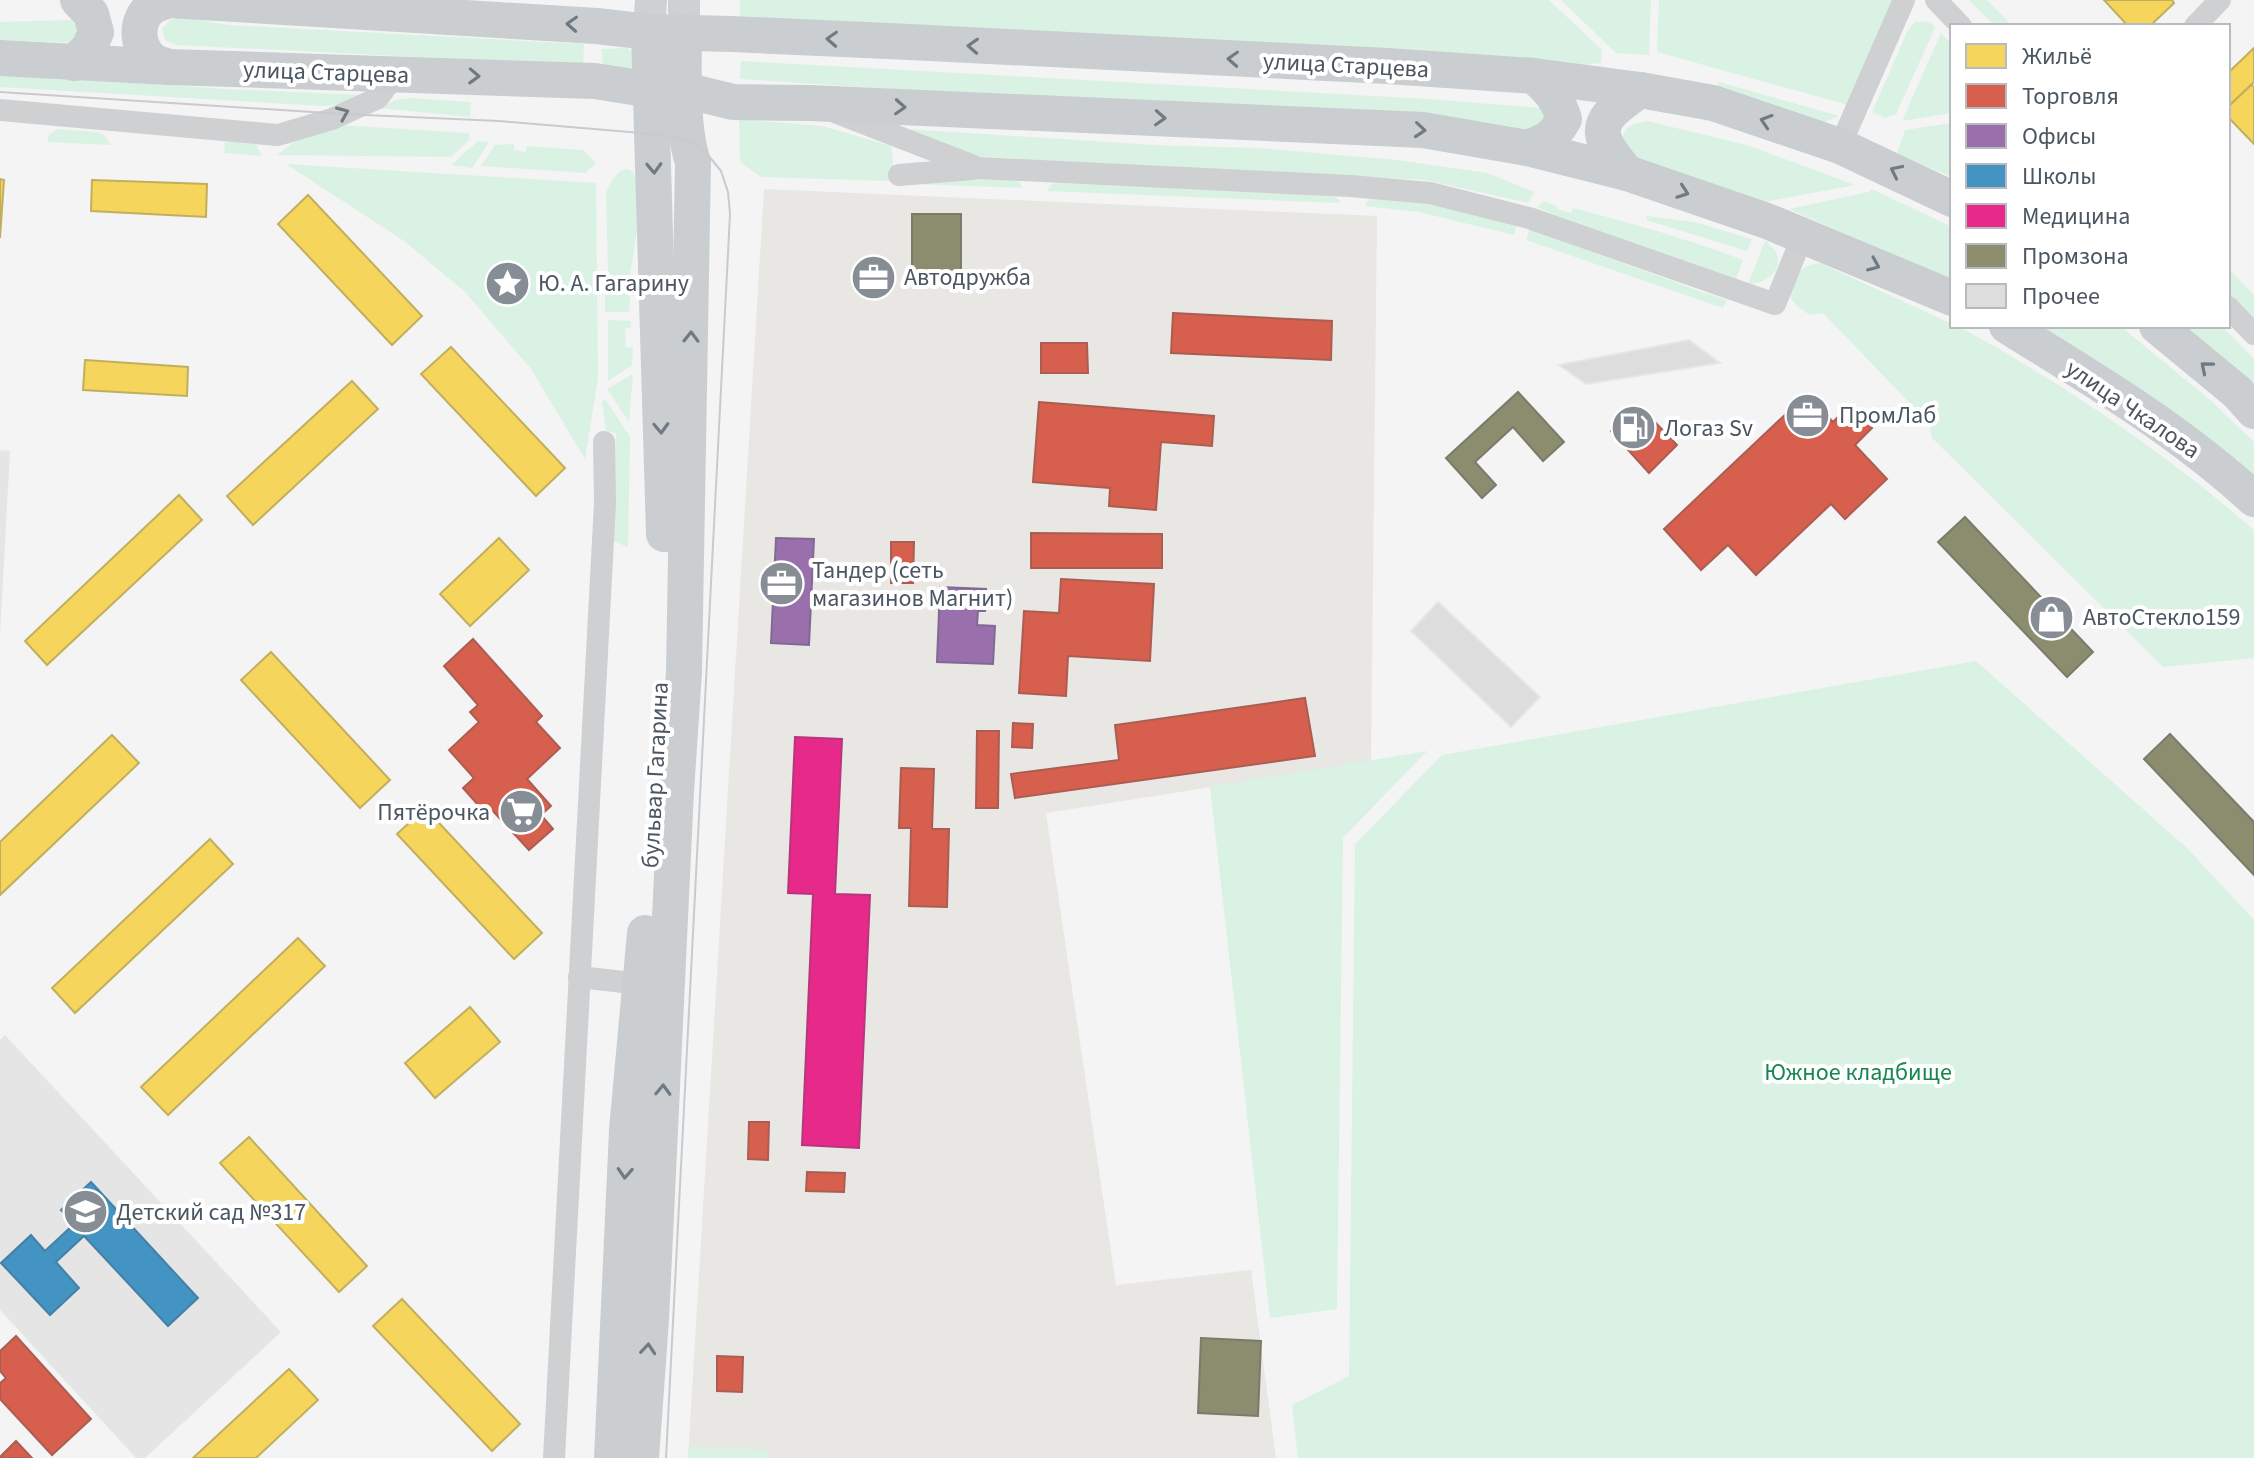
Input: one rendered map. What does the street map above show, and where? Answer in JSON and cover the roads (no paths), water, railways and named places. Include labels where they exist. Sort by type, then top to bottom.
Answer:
[{"type":"main road","points":[[74,63],[89,48],[96,32],[91,14],[78,0]]},
{"type":"main road","points":[[169,0],[151,7],[143,17],[138,32],[150,59],[169,67]]},
{"type":"main road","name":"улица Старцева","points":[[169,0],[597,26],[667,16],[1534,76],[1713,103],[1840,146]]},
{"type":"main road","points":[[667,16],[668,90]]},
{"type":"main road","name":"улица Старцева","points":[[0,58],[169,67],[595,81],[733,102],[1423,130],[1527,148],[1627,173],[1803,235]]},
{"type":"main road","points":[[1527,148],[1556,134],[1564,119],[1559,102],[1534,76]]},
{"type":"main road","name":"бульвар Гагарина","points":[[668,90],[693,162]]},
{"type":"main road","name":"бульвар Гагарина","points":[[641,1458],[661,1131],[676,791],[664,534],[668,90]]},
{"type":"main road","points":[[1627,173],[1610,154],[1602,128],[1608,114],[1640,90]]},
{"type":"main road","name":"бульвар Гагарина","points":[[612,1458],[627,1130],[651,856],[671,684],[693,162],[708,122],[733,102]]},
{"type":"main road","points":[[1840,146],[1950,198]]},
{"type":"main road","points":[[1803,235],[1950,297]]},
{"type":"main road","name":"улица Чкалова","points":[[2010,328],[2101,383],[2225,472],[2254,499]]},
{"type":"main road","points":[[2159,328],[2237,392],[2254,411]]},
{"type":"street","points":[[1840,146],[1904,0]]},
{"type":"street","points":[[1936,0],[1959,24]]},
{"type":"street","points":[[2197,24],[2220,0]]},
{"type":"street","points":[[0,110],[278,135],[332,119],[378,98],[396,74]]},
{"type":"street","points":[[810,103],[979,168]]},
{"type":"street","points":[[899,175],[979,168],[1350,186],[1430,193],[1529,218],[1775,304],[1803,235]]},
{"type":"street","points":[[2230,309],[2254,334]]},
{"type":"street","points":[[554,1458],[605,503],[604,442]]},
{"type":"street","points":[[579,977],[641,984]]},
{"type":"tram line","points":[[0,92],[499,121],[653,134],[689,140],[708,155],[721,171],[728,192],[730,214],[666,1458]]},
{"type":"place","name":"Автодружба","points":[[873,277]]},
{"type":"place","name":"Ю. А. Гагарину","points":[[507,283]]},
{"type":"place","name":"ПромЛаб","points":[[1808,415]]},
{"type":"place","name":"Логаз Sv","points":[[1633,428]]},
{"type":"place","name":"Тандер (сеть магазинов Магнит)","points":[[781,584]]},
{"type":"place","name":"АвтоСтекло159","points":[[2052,617]]},
{"type":"place","name":"Пятёрочка","points":[[521,812]]},
{"type":"place","name":"Детский сад №317","points":[[85,1212]]},
{"type":"park label","name":"Южное кладбище","points":[[1858,1072]]}]
